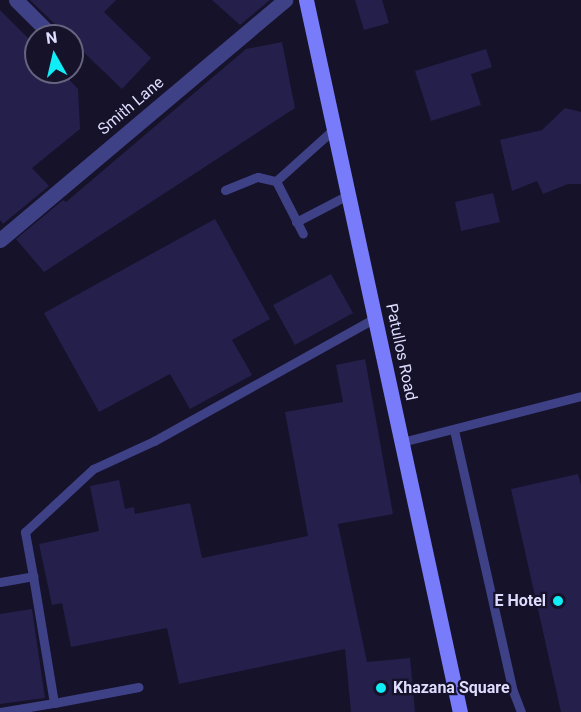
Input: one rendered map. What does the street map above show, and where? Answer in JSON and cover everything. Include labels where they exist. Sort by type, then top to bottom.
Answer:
[{"type":"street","points":[[16,0],[40,24]]},
{"type":"street","name":"Smith Lane","points":[[0,240],[285,0]]},
{"type":"street","name":"Patullos Road","points":[[306,0],[460,712]]},
{"type":"lane","points":[[276,181],[334,129]]},
{"type":"lane","points":[[225,190],[258,177],[276,181]]},
{"type":"lane","points":[[276,181],[303,234]]},
{"type":"lane","points":[[296,222],[348,195]]},
{"type":"lane","points":[[54,703],[25,532],[93,469],[154,441],[375,318]]},
{"type":"lane","points":[[402,442],[454,430],[499,415],[581,396]]},
{"type":"lane","points":[[454,430],[513,691],[521,712]]},
{"type":"lane","points":[[0,582],[33,576]]},
{"type":"lane","points":[[0,712],[139,687]]},
{"type":"building","points":[[30,0],[116,0],[104,12],[151,58],[122,89],[84,53],[84,24],[55,24]]},
{"type":"building","points":[[212,0],[270,0],[240,25]]},
{"type":"building","points":[[355,0],[382,0],[389,23],[364,30]]},
{"type":"building","points":[[0,10],[24,34],[24,84],[73,84],[78,89],[80,129],[32,168],[49,186],[3,224],[0,220]]},
{"type":"building","points":[[282,42],[295,108],[44,272],[16,239],[63,200],[66,202],[246,49]]},
{"type":"building","points":[[486,49],[492,67],[471,74],[481,105],[431,121],[415,71]]},
{"type":"building","points":[[565,108],[581,112],[581,184],[568,184],[543,194],[537,181],[512,191],[500,140],[542,130]]},
{"type":"building","points":[[493,193],[500,222],[461,231],[455,202]]},
{"type":"building","points":[[215,219],[270,319],[232,340],[252,375],[190,409],[170,374],[99,412],[44,313]]},
{"type":"building","points":[[331,274],[353,313],[295,345],[273,305]]},
{"type":"building","points":[[365,359],[393,514],[338,524],[367,662],[410,658],[415,712],[351,712],[345,649],[179,684],[167,628],[71,647],[62,603],[52,605],[39,544],[99,531],[90,486],[119,480],[125,509],[134,507],[135,514],[190,503],[202,558],[308,536],[285,412],[343,402],[336,365]]},
{"type":"building","name":"E Hotel","points":[[578,474],[581,485],[581,712],[561,712],[511,489]]},
{"type":"building","points":[[32,609],[45,698],[0,704],[0,614]]},
{"type":"place","name":"E Hotel","points":[[558,601]]},
{"type":"place","name":"Khazana Square","points":[[381,688]]}]
